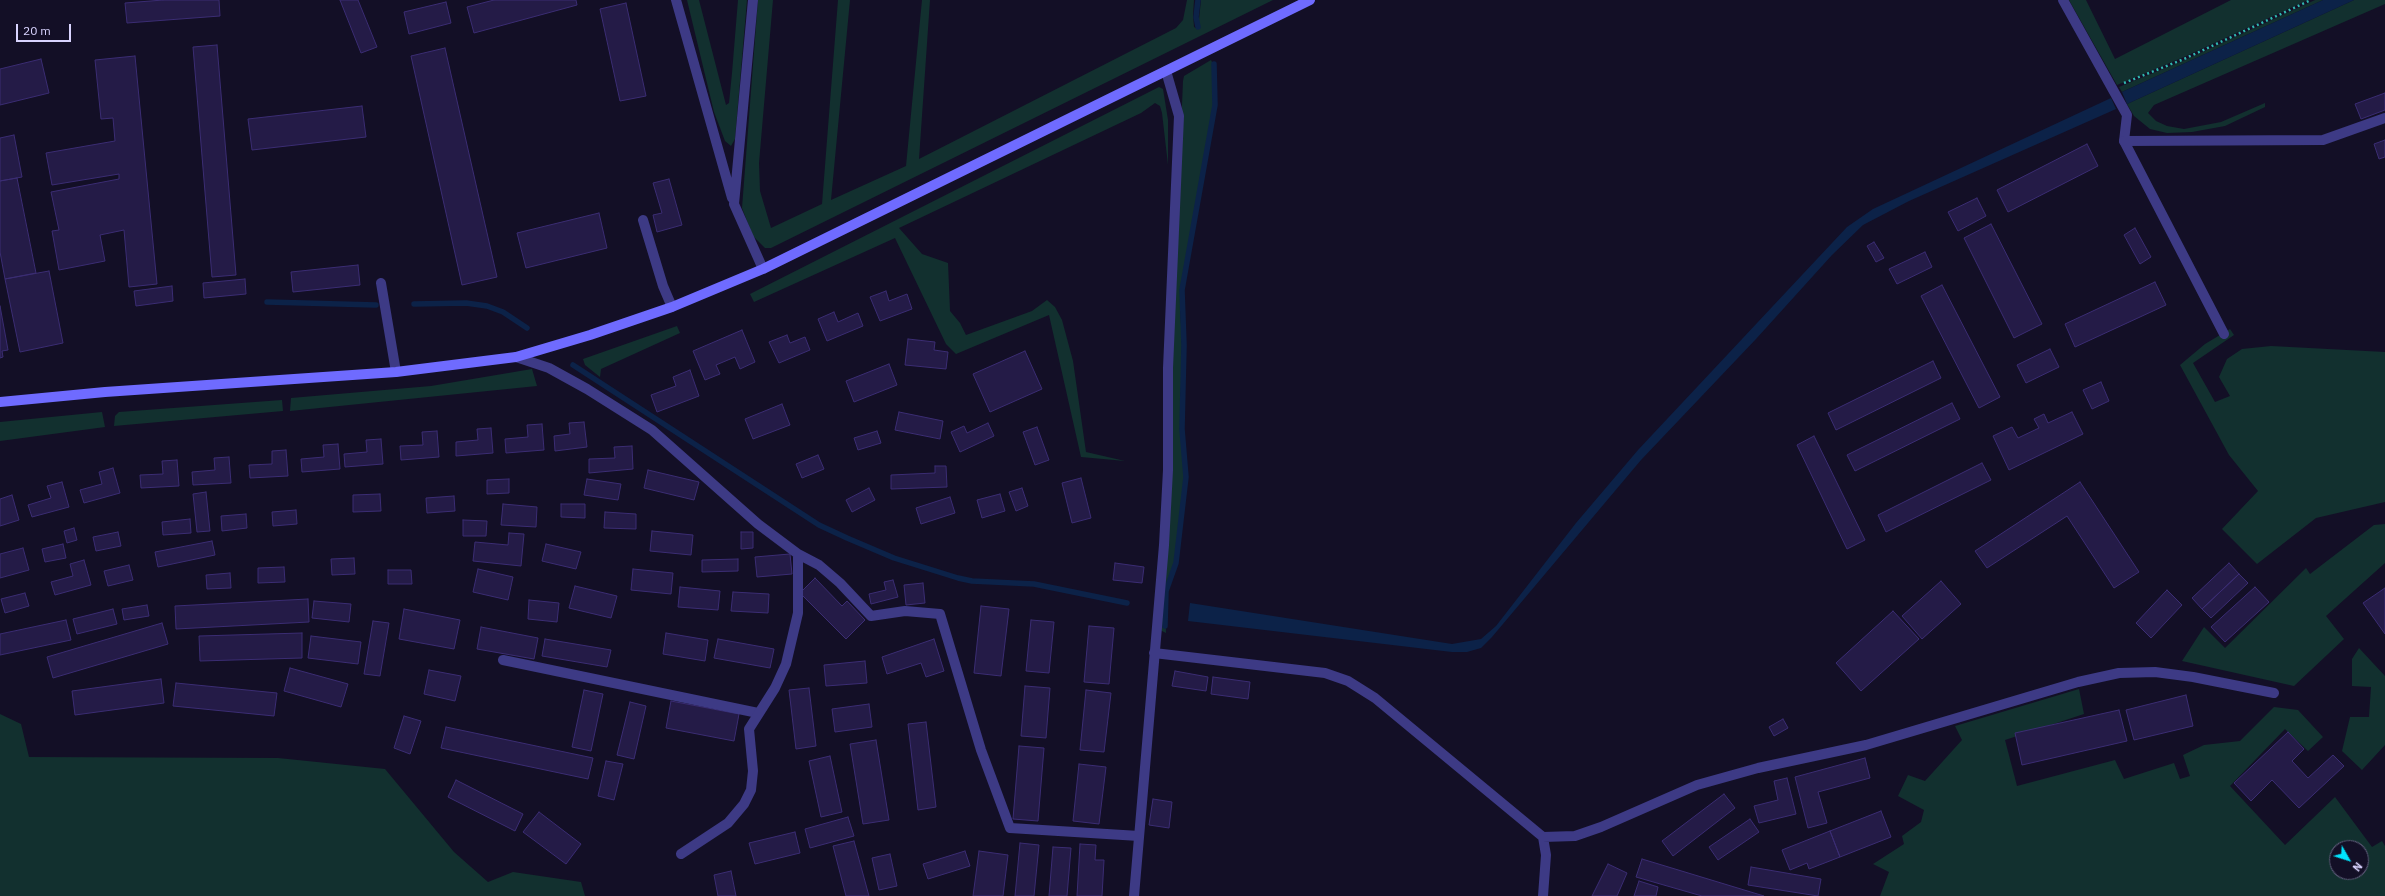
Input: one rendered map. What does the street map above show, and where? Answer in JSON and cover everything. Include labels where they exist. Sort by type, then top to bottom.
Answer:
[{"type":"main road","points":[[0,402],[105,392],[396,372],[516,357],[630,322],[672,307],[763,269],[1310,0]]},
{"type":"street","points":[[676,0],[734,204],[763,269]]},
{"type":"street","points":[[734,204],[753,0]]},
{"type":"street","points":[[2063,0],[2128,115],[2124,141],[2224,334]]},
{"type":"street","points":[[1134,896],[1140,836],[1168,470],[1168,368],[1179,116],[1166,71]]},
{"type":"street","points":[[2124,141],[2323,140],[2385,118]]},
{"type":"street","points":[[643,220],[662,286],[672,307]]},
{"type":"street","points":[[382,284],[396,372]]},
{"type":"street","points":[[516,357],[548,368],[587,389],[652,430],[758,524],[798,554],[819,565],[840,583],[871,616],[905,610],[940,614],[981,750],[1010,828],[1140,836]]},
{"type":"street","points":[[681,854],[728,823],[744,804],[751,790],[753,771],[749,729],[758,712],[775,688],[783,670],[794,633],[798,613],[798,554]]},
{"type":"street","points":[[1154,652],[1325,673],[1348,681],[1375,698],[1543,837],[1575,836],[1601,827],[1697,785],[1750,770],[1866,745],[2078,682],[2119,673],[2155,672],[2193,677],[2274,693]]},
{"type":"street","points":[[503,660],[758,712]]},
{"type":"street","points":[[1543,837],[1546,856],[1543,896]]},
{"type":"path","points":[[2112,88],[2184,59],[2311,0]]},
{"type":"green space","points":[[687,0],[699,0],[726,105],[729,103],[738,0],[747,0],[735,139],[731,146],[725,141],[714,112]]},
{"type":"green space","points":[[758,0],[773,0],[759,163],[760,191],[771,228],[822,204],[838,0],[850,0],[831,200],[906,166],[922,0],[930,0],[919,159],[1176,28],[1183,20],[1187,0],[1194,0],[1194,27],[1198,29],[1201,0],[1273,0],[771,248],[765,248],[753,236],[742,208]]},
{"type":"green space","points":[[2069,0],[2086,0],[2115,59],[2231,0],[2308,0],[2184,57],[2117,85]]},
{"type":"green space","points":[[2315,0],[2323,0],[2122,92],[2119,87],[2185,60]]},
{"type":"green space","points":[[2354,0],[2385,0],[2385,4],[2154,105],[2148,113],[2156,121],[2167,126],[2184,129],[2221,122],[2265,103],[2265,107],[2225,126],[2192,132],[2167,133],[2150,129],[2134,116],[2127,104]]},
{"type":"green space","points":[[1211,60],[1213,64],[1214,104],[1184,270],[1180,304],[1182,345],[1180,429],[1185,477],[1174,563],[1165,591],[1166,633],[1160,630],[1183,81],[1184,76]]},
{"type":"green space","points":[[1159,87],[1163,89],[1168,120],[1168,165],[1162,113],[1160,106],[1155,103],[1141,113],[899,228],[922,254],[948,263],[950,311],[960,323],[966,335],[1032,311],[1047,300],[1055,307],[1062,320],[1073,361],[1086,452],[1125,461],[1081,457],[1049,315],[956,354],[946,344],[895,238],[754,302],[750,294]]},
{"type":"green space","points":[[677,326],[680,333],[601,369],[600,377],[585,365],[583,359]]},
{"type":"green space","points":[[2230,329],[2234,335],[2193,363],[2215,402],[2230,396],[2219,377],[2227,359],[2242,349],[2271,346],[2385,352],[2385,502],[2316,518],[2257,564],[2222,529],[2258,491],[2229,455],[2180,365],[2205,344]]},
{"type":"green space","points":[[532,369],[537,386],[290,411],[291,398],[431,386]]},
{"type":"green space","points":[[282,400],[283,411],[114,426],[115,416],[119,412]]},
{"type":"green space","points":[[102,412],[105,427],[0,441],[0,422]]},
{"type":"green space","points":[[2385,524],[2385,563],[2326,616],[2344,639],[2294,686],[2182,661],[2204,627],[2225,648],[2306,568],[2310,574],[2374,525]]},
{"type":"green space","points":[[2359,648],[2385,676],[2385,745],[2362,770],[2342,751],[2350,717],[2369,717],[2371,687],[2352,686],[2352,659]]},
{"type":"green space","points":[[2079,689],[2084,714],[2005,740],[2017,786],[2115,760],[2124,779],[2174,763],[2180,779],[2190,776],[2183,755],[2204,745],[2240,741],[2274,707],[2298,710],[2323,737],[2308,751],[2285,729],[2230,786],[2285,845],[2335,797],[2367,840],[2329,840],[2329,880],[2369,880],[2369,843],[2372,847],[2382,841],[2385,846],[2385,896],[1880,896],[1889,872],[1873,864],[1904,844],[1902,836],[1921,822],[1924,810],[1898,796],[1908,775],[1925,781],[1962,740],[1955,726]]},
{"type":"green space","points":[[0,714],[21,724],[29,757],[278,758],[385,769],[454,852],[488,882],[513,872],[581,882],[585,896],[0,896]]},
{"type":"water","points":[[2323,0],[2354,0],[2127,104],[2122,92]]},
{"type":"water","points":[[2111,98],[2116,109],[1909,201],[1863,225],[1832,255],[1756,339],[1641,460],[1492,637],[1481,648],[1467,652],[1452,652],[1188,621],[1190,603],[1452,644],[1481,639],[1496,626],[1576,523],[1638,450],[1847,227],[1873,209]]},
{"type":"building","points":[[163,0],[219,0],[220,16],[127,23],[125,3]]},
{"type":"building","points":[[340,0],[358,0],[377,47],[361,53]]},
{"type":"building","points":[[494,0],[576,0],[577,5],[474,33],[467,7]]},
{"type":"building","points":[[446,2],[451,23],[409,34],[404,12]]},
{"type":"building","points":[[626,3],[646,96],[620,101],[600,9]]},
{"type":"building","points":[[217,45],[236,275],[212,277],[193,47]]},
{"type":"building","points":[[445,48],[497,277],[462,285],[411,56]]},
{"type":"building","points":[[135,56],[157,284],[129,287],[124,230],[100,235],[105,261],[59,270],[52,231],[59,230],[51,192],[119,179],[119,174],[52,185],[46,153],[115,141],[113,118],[101,119],[95,60]]},
{"type":"building","points":[[41,59],[49,93],[0,105],[0,69]]},
{"type":"building","points":[[2385,93],[2385,110],[2361,119],[2355,104]]},
{"type":"building","points":[[362,106],[366,137],[252,150],[248,119]]},
{"type":"building","points":[[14,135],[22,177],[0,181],[0,138]]},
{"type":"building","points":[[2385,140],[2385,157],[2379,159],[2374,144]]},
{"type":"building","points":[[2087,144],[2098,166],[2008,212],[1997,190]]},
{"type":"building","points":[[17,178],[36,273],[5,279],[0,252],[0,181]]},
{"type":"building","points":[[669,179],[682,225],[657,232],[653,215],[662,213],[653,183]]},
{"type":"building","points":[[1977,198],[1986,216],[1958,231],[1948,212]]},
{"type":"building","points":[[599,213],[607,248],[526,268],[517,233]]},
{"type":"building","points":[[1991,224],[2042,324],[2014,338],[1964,238]]},
{"type":"building","points":[[2135,228],[2151,257],[2140,264],[2124,235]]},
{"type":"building","points":[[1874,242],[1884,258],[1876,262],[1867,246]]},
{"type":"building","points":[[1925,252],[1932,267],[1897,284],[1889,269]]},
{"type":"building","points":[[358,265],[360,285],[293,292],[291,272]]},
{"type":"building","points":[[49,271],[63,343],[20,352],[5,279]]},
{"type":"building","points":[[245,279],[246,294],[204,298],[203,283]]},
{"type":"building","points":[[2155,282],[2166,305],[2075,347],[2065,324]]},
{"type":"building","points":[[1942,285],[2000,397],[1979,408],[1921,296]]},
{"type":"building","points":[[172,286],[173,301],[136,306],[134,291]]},
{"type":"building","points":[[886,291],[889,301],[907,294],[912,309],[880,321],[870,297]]},
{"type":"building","points":[[0,306],[8,350],[2,351],[3,357],[0,358]]},
{"type":"building","points":[[834,312],[838,322],[858,313],[863,326],[827,341],[818,319]]},
{"type":"building","points":[[742,330],[755,362],[740,369],[735,357],[716,365],[720,374],[705,380],[693,351]]},
{"type":"building","points":[[787,335],[790,343],[805,337],[810,350],[779,363],[769,342]]},
{"type":"building","points":[[908,339],[935,342],[934,350],[948,352],[946,369],[905,365]]},
{"type":"building","points":[[2050,349],[2059,367],[2026,383],[2017,365]]},
{"type":"building","points":[[1025,351],[1042,389],[990,412],[973,374]]},
{"type":"building","points":[[1933,361],[1941,378],[1836,430],[1828,413]]},
{"type":"building","points":[[889,364],[897,385],[854,402],[846,381]]},
{"type":"building","points":[[690,370],[699,396],[657,412],[651,395],[676,386],[673,377]]},
{"type":"building","points":[[2101,382],[2109,401],[2092,409],[2083,390]]},
{"type":"building","points":[[1952,403],[1960,419],[1855,471],[1847,455]]},
{"type":"building","points":[[782,404],[790,425],[753,439],[745,419]]},
{"type":"building","points":[[899,412],[943,421],[940,439],[895,430]]},
{"type":"building","points":[[2072,412],[2083,434],[2009,470],[1993,436],[2012,427],[2018,438],[2039,428],[2034,419],[2044,414],[2048,423]]},
{"type":"building","points":[[584,422],[587,447],[555,451],[554,436],[570,434],[569,423]]},
{"type":"building","points":[[988,423],[994,436],[960,452],[951,432],[964,426],[967,433]]},
{"type":"building","points":[[542,424],[544,450],[506,453],[505,439],[528,437],[527,425]]},
{"type":"building","points":[[1037,427],[1049,460],[1035,465],[1023,432]]},
{"type":"building","points":[[491,428],[493,453],[456,456],[456,442],[478,440],[477,429]]},
{"type":"building","points":[[437,431],[439,457],[401,460],[400,446],[423,445],[422,432]]},
{"type":"building","points":[[877,431],[881,443],[858,450],[854,438]]},
{"type":"building","points":[[1814,436],[1865,540],[1847,549],[1797,445]]},
{"type":"building","points":[[381,439],[383,464],[345,467],[344,454],[367,452],[366,440]]},
{"type":"building","points":[[338,444],[340,469],[302,472],[301,459],[324,457],[323,445]]},
{"type":"building","points":[[632,446],[633,469],[589,473],[589,459],[615,458],[614,447]]},
{"type":"building","points":[[286,450],[288,476],[250,478],[249,465],[272,464],[272,451]]},
{"type":"building","points":[[818,455],[824,469],[802,478],[796,464]]},
{"type":"building","points":[[229,457],[231,483],[193,485],[192,472],[215,470],[214,458]]},
{"type":"building","points":[[177,460],[179,486],[141,488],[140,475],[163,474],[162,461]]},
{"type":"building","points":[[1982,463],[1991,480],[1886,532],[1878,515]]},
{"type":"building","points":[[935,466],[946,466],[947,487],[891,489],[891,475],[935,473]]},
{"type":"building","points":[[113,468],[120,493],[84,503],[80,490],[102,484],[99,472]]},
{"type":"building","points":[[648,470],[699,482],[694,500],[644,488]]},
{"type":"building","points":[[1081,478],[1091,518],[1072,523],[1062,483]]},
{"type":"building","points":[[509,479],[509,493],[487,494],[487,480]]},
{"type":"building","points":[[587,479],[621,484],[618,500],[584,495]]},
{"type":"building","points":[[62,482],[69,507],[32,517],[28,505],[51,498],[47,486]]},
{"type":"building","points":[[2080,482],[2139,572],[2114,588],[2067,516],[1987,568],[1975,551]]},
{"type":"building","points":[[869,488],[875,500],[852,512],[846,500]]},
{"type":"building","points":[[1022,488],[1028,506],[1016,511],[1009,492]]},
{"type":"building","points":[[206,492],[210,531],[197,532],[193,494]]},
{"type":"building","points":[[380,494],[381,511],[353,512],[353,495]]},
{"type":"building","points":[[1000,494],[1005,511],[982,518],[977,500]]},
{"type":"building","points":[[12,495],[19,520],[0,526],[0,499]]},
{"type":"building","points":[[454,496],[455,511],[427,513],[426,498]]},
{"type":"building","points":[[950,497],[955,513],[921,524],[916,508]]},
{"type":"building","points":[[503,504],[537,507],[536,527],[501,525]]},
{"type":"building","points":[[561,504],[585,504],[585,518],[561,517]]},
{"type":"building","points":[[296,510],[297,524],[273,526],[272,512]]},
{"type":"building","points":[[605,512],[636,514],[636,529],[604,528]]},
{"type":"building","points":[[246,514],[247,528],[222,531],[221,516]]},
{"type":"building","points":[[190,519],[191,533],[163,535],[162,522]]},
{"type":"building","points":[[463,520],[487,521],[486,536],[463,536]]},
{"type":"building","points":[[74,528],[77,540],[67,543],[64,531]]},
{"type":"building","points":[[652,531],[693,535],[691,555],[650,551]]},
{"type":"building","points":[[118,532],[121,546],[96,551],[93,537]]},
{"type":"building","points":[[741,532],[753,532],[753,548],[741,549]]},
{"type":"building","points":[[509,533],[524,534],[521,566],[473,561],[475,542],[508,545]]},
{"type":"building","points":[[212,541],[215,555],[158,567],[155,552]]},
{"type":"building","points":[[63,544],[66,558],[45,562],[42,549]]},
{"type":"building","points":[[546,544],[581,552],[576,569],[542,561]]},
{"type":"building","points":[[23,548],[29,570],[0,578],[0,554]]},
{"type":"building","points":[[790,554],[792,574],[757,577],[755,557]]},
{"type":"building","points":[[354,558],[355,574],[332,575],[331,559]]},
{"type":"building","points":[[738,559],[738,571],[702,572],[702,560]]},
{"type":"building","points":[[84,560],[91,585],[55,595],[51,582],[73,576],[70,564]]},
{"type":"building","points":[[1115,563],[1144,567],[1142,583],[1113,580]]},
{"type":"building","points":[[2229,563],[2239,574],[2202,609],[2192,598]]},
{"type":"building","points":[[129,565],[133,580],[108,586],[104,571]]},
{"type":"building","points":[[284,567],[285,582],[258,583],[258,568]]},
{"type":"building","points":[[478,569],[513,577],[508,600],[473,592]]},
{"type":"building","points":[[633,569],[673,573],[671,594],[631,590]]},
{"type":"building","points":[[388,570],[411,570],[412,584],[388,584]]},
{"type":"building","points":[[230,573],[231,588],[207,589],[206,575]]},
{"type":"building","points":[[2239,574],[2248,583],[2211,618],[2202,609]]},
{"type":"building","points":[[815,578],[842,606],[847,601],[865,620],[846,639],[800,593]]},
{"type":"building","points":[[893,580],[898,597],[871,604],[869,594],[886,590],[884,582]]},
{"type":"building","points":[[1941,581],[1961,604],[1922,639],[1902,616]]},
{"type":"building","points":[[923,583],[925,603],[906,605],[904,585]]},
{"type":"building","points":[[575,586],[617,596],[611,618],[569,608]]},
{"type":"building","points":[[680,587],[720,591],[718,610],[678,607]]},
{"type":"building","points":[[2255,587],[2269,602],[2225,642],[2211,627]]},
{"type":"building","points":[[2385,588],[2385,634],[2363,603]]},
{"type":"building","points":[[2167,590],[2182,605],[2151,638],[2136,623]]},
{"type":"building","points":[[733,592],[769,594],[768,613],[731,611]]},
{"type":"building","points":[[25,593],[29,606],[5,613],[1,599]]},
{"type":"building","points":[[308,599],[309,622],[176,629],[175,606]]},
{"type":"building","points":[[529,600],[559,603],[557,622],[528,619]]},
{"type":"building","points":[[314,601],[351,604],[349,622],[312,618]]},
{"type":"building","points":[[147,605],[149,616],[124,620],[122,609]]},
{"type":"building","points":[[981,606],[1009,609],[1001,676],[974,673]]},
{"type":"building","points":[[113,609],[117,624],[77,634],[73,619]]},
{"type":"building","points":[[404,609],[460,620],[454,649],[399,639]]},
{"type":"building","points":[[1893,611],[1919,639],[1861,691],[1836,663]]},
{"type":"building","points":[[66,620],[71,640],[0,655],[0,634]]},
{"type":"building","points":[[1031,620],[1054,622],[1049,673],[1026,671]]},
{"type":"building","points":[[373,621],[389,623],[380,676],[364,674]]},
{"type":"building","points":[[162,623],[168,644],[53,678],[47,657]]},
{"type":"building","points":[[1089,626],[1114,628],[1109,684],[1084,682]]},
{"type":"building","points":[[481,627],[538,638],[534,659],[477,649]]},
{"type":"building","points":[[302,633],[302,658],[200,661],[199,636]]},
{"type":"building","points":[[666,633],[708,640],[705,661],[663,654]]},
{"type":"building","points":[[311,636],[361,642],[358,664],[308,658]]},
{"type":"building","points":[[545,639],[611,650],[607,667],[542,656]]},
{"type":"building","points":[[718,639],[774,649],[770,668],[714,658]]},
{"type":"building","points":[[934,639],[944,671],[926,677],[921,663],[887,674],[882,657]]},
{"type":"building","points":[[865,661],[867,683],[826,686],[824,665]]},
{"type":"building","points":[[290,668],[348,684],[341,707],[284,691]]},
{"type":"building","points":[[429,670],[461,676],[455,701],[424,694]]},
{"type":"building","points":[[1175,671],[1208,677],[1206,691],[1172,686]]},
{"type":"building","points":[[1213,677],[1250,682],[1248,699],[1211,694]]},
{"type":"building","points":[[161,679],[164,703],[75,715],[72,691]]},
{"type":"building","points":[[176,683],[277,693],[274,716],[173,706]]},
{"type":"building","points":[[1025,686],[1050,688],[1046,738],[1021,736]]},
{"type":"building","points":[[809,688],[816,746],[796,749],[789,690]]},
{"type":"building","points":[[584,690],[603,694],[591,751],[572,747]]},
{"type":"building","points":[[1086,690],[1111,693],[1104,752],[1080,750]]},
{"type":"building","points":[[2186,695],[2193,726],[2134,740],[2126,710]]},
{"type":"building","points":[[671,701],[739,714],[734,741],[666,728]]},
{"type":"building","points":[[630,702],[646,706],[634,759],[617,755]]},
{"type":"building","points":[[869,704],[872,727],[835,732],[832,709]]},
{"type":"building","points":[[2119,710],[2127,741],[2022,765],[2015,733]]},
{"type":"building","points":[[404,716],[421,721],[410,754],[394,748]]},
{"type":"building","points":[[1783,719],[1788,728],[1774,736],[1769,727]]},
{"type":"building","points":[[926,722],[936,807],[918,810],[908,724]]},
{"type":"building","points":[[446,727],[593,758],[588,779],[441,748]]},
{"type":"building","points":[[2288,732],[2304,749],[2292,761],[2308,778],[2333,755],[2344,766],[2299,808],[2272,780],[2251,801],[2234,783]]},
{"type":"building","points":[[876,740],[889,820],[863,824],[850,744]]},
{"type":"building","points":[[1019,746],[1044,748],[1038,821],[1013,819]]},
{"type":"building","points":[[830,756],[842,812],[821,817],[809,761]]},
{"type":"building","points":[[1865,758],[1870,778],[1818,792],[1827,823],[1808,828],[1795,777]]},
{"type":"building","points":[[606,761],[623,764],[614,800],[598,796]]},
{"type":"building","points":[[1079,764],[1106,767],[1099,824],[1073,821]]},
{"type":"building","points":[[1787,778],[1796,814],[1759,823],[1754,806],[1778,800],[1774,781]]},
{"type":"building","points":[[456,780],[523,814],[515,831],[448,797]]},
{"type":"building","points":[[1724,794],[1735,808],[1673,856],[1662,841]]},
{"type":"building","points":[[1153,799],[1172,802],[1169,828],[1149,825]]},
{"type":"building","points":[[1881,811],[1891,837],[1840,857],[1830,831]]},
{"type":"building","points":[[539,812],[581,844],[566,864],[523,832]]},
{"type":"building","points":[[848,817],[854,836],[810,848],[805,829]]},
{"type":"building","points":[[1750,819],[1759,832],[1718,860],[1709,847]]},
{"type":"building","points":[[1830,831],[1840,857],[1809,869],[1807,863],[1790,870],[1782,850]]},
{"type":"building","points":[[795,832],[800,853],[755,864],[749,843]]},
{"type":"building","points":[[854,841],[869,896],[846,896],[833,846]]},
{"type":"building","points":[[1020,843],[1039,845],[1034,896],[1015,896]]},
{"type":"building","points":[[1080,844],[1096,845],[1095,860],[1104,860],[1102,896],[1077,896]]},
{"type":"building","points":[[1053,847],[1071,848],[1067,896],[1049,896]]},
{"type":"building","points":[[965,851],[970,866],[928,879],[923,864]]},
{"type":"building","points":[[979,851],[1008,855],[1003,896],[973,896]]},
{"type":"building","points":[[890,854],[897,886],[879,890],[872,858]]},
{"type":"building","points":[[1642,859],[1764,896],[1702,896],[1636,877]]},
{"type":"building","points":[[1608,864],[1627,873],[1617,896],[1592,896]]},
{"type":"building","points":[[1751,867],[1821,879],[1818,896],[1748,885]]},
{"type":"building","points":[[731,871],[736,896],[718,896],[714,875]]},
{"type":"building","points":[[1639,881],[1658,887],[1656,896],[1634,896]]},
{"type":"waterway","points":[[1198,0],[1196,17],[1198,27]]},
{"type":"waterway","points":[[1165,626],[1166,591],[1176,563],[1186,477],[1182,429],[1184,345],[1182,290],[1215,105],[1214,64]]},
{"type":"waterway","points":[[267,302],[376,305]]},
{"type":"waterway","points":[[414,304],[466,303],[487,306],[503,312],[527,328]]},
{"type":"waterway","points":[[573,365],[819,525],[847,538],[894,558],[958,578],[972,581],[1034,584],[1127,603]]}]
